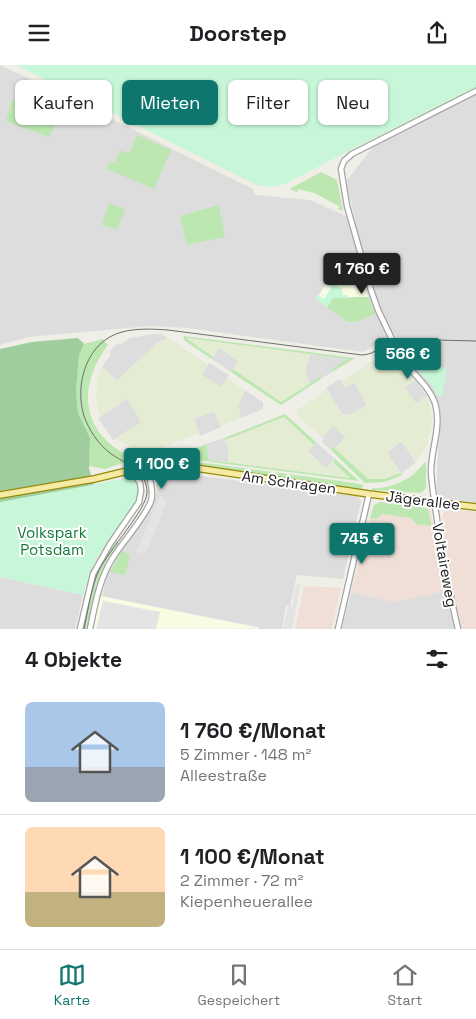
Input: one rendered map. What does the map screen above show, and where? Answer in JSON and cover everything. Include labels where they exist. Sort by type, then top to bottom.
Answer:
[{"type":"main road","name":"Am Schragen","points":[[0,495],[94,479],[149,467],[189,467],[369,494]]},
{"type":"main road","name":"Jägerallee","points":[[369,494],[476,507]]},
{"type":"street","name":"Voltaireweg","points":[[458,629],[449,590],[434,501],[431,471],[437,415],[435,405],[425,384],[406,365],[378,309],[363,265],[347,206],[341,169],[344,161],[352,154],[476,91]]},
{"type":"street","points":[[90,629],[97,595],[105,572],[111,560],[151,502],[153,489],[148,472],[149,467]]},
{"type":"street","points":[[80,629],[90,583],[99,561],[139,502],[141,495],[140,483],[132,470]]},
{"type":"street","points":[[338,629],[369,494]]},
{"type":"shaded area","points":[[0,65],[32,80],[15,80],[15,125],[112,125],[112,119],[253,189],[255,195],[310,200],[355,220],[346,181],[374,146],[476,95],[476,503],[440,498],[437,492],[441,414],[432,391],[405,359],[395,334],[363,352],[187,328],[151,326],[28,337],[0,345]]},
{"type":"shaded area","points":[[362,278],[368,297],[333,298],[327,307],[316,299],[326,284]]},
{"type":"shaded area","points":[[161,334],[168,338],[157,343],[117,381],[102,367],[111,354],[109,352],[118,343],[120,345],[130,338]]},
{"type":"shaded area","points":[[168,338],[208,365],[202,375],[221,387],[227,378],[245,390],[238,405],[241,418],[220,426],[214,411],[194,419],[199,433],[148,453],[135,450],[115,438],[141,422],[127,399],[100,416],[96,402],[97,381],[102,367],[117,381],[157,343]]},
{"type":"shaded area","points":[[185,338],[310,354],[305,371],[310,384],[281,402],[233,369],[238,361],[219,348],[213,357]]},
{"type":"shaded area","points":[[219,348],[238,361],[231,372],[212,359]]},
{"type":"shaded area","points":[[310,354],[349,359],[331,370],[332,372],[310,384],[305,371]]},
{"type":"shaded area","points":[[372,361],[383,362],[397,367],[415,380],[405,388],[416,403],[427,396],[432,423],[427,444],[416,461],[401,441],[387,453],[401,473],[376,480],[368,479],[335,449],[345,437],[333,426],[322,438],[296,414],[297,410],[327,390],[342,414],[350,415],[367,405],[354,382],[345,388],[341,381]]},
{"type":"shaded area","points":[[209,363],[229,375],[221,388],[201,375]]},
{"type":"shaded area","points":[[340,379],[345,388],[354,382],[367,405],[350,415],[342,414],[326,388]]},
{"type":"shaded area","points":[[415,380],[427,396],[416,404],[405,388]]},
{"type":"shaded area","points":[[245,390],[263,402],[263,409],[241,418],[238,406]]},
{"type":"shaded area","points":[[127,399],[142,422],[113,440],[98,418]]},
{"type":"shaded area","points":[[215,411],[221,427],[200,436],[194,419]]},
{"type":"shaded area","points":[[284,417],[314,445],[308,452],[326,468],[333,462],[351,478],[228,462],[229,451],[225,440]]},
{"type":"shaded area","points":[[333,425],[345,437],[335,449],[333,447],[331,450],[322,442],[324,439],[322,438]]},
{"type":"shaded area","points":[[224,438],[229,451],[228,462],[209,460],[206,444]]},
{"type":"shaded area","points":[[401,441],[416,462],[401,474],[387,453]]},
{"type":"shaded area","points":[[316,442],[335,459],[326,469],[308,451]]},
{"type":"shaded area","points":[[158,472],[357,495],[361,501],[343,579],[297,575],[290,606],[286,605],[282,629],[259,629],[259,627],[102,596],[107,576],[116,559],[154,503],[157,491],[155,477]]},
{"type":"shaded area","points":[[160,495],[167,502],[146,554],[136,552]]},
{"type":"shaded area","points":[[380,502],[430,509],[446,591],[394,602],[351,592],[373,507]]},
{"type":"shaded area","points":[[450,509],[476,512],[476,629],[461,629],[455,603],[445,552],[442,516],[444,511]]},
{"type":"shaded area","points":[[0,577],[83,595],[75,629],[0,629]]},
{"type":"shaded area","points":[[296,584],[301,585],[292,629],[283,629],[288,606],[292,607]]},
{"type":"shaded area","points":[[304,586],[341,588],[332,629],[295,629]]},
{"type":"shaded area","points":[[446,591],[455,629],[342,629],[351,592],[394,602]]},
{"type":"shaded area","points":[[99,596],[258,628],[92,629]]},
{"type":"shaded area","points":[[103,601],[160,612],[156,629],[96,629]]},
{"type":"green space","points":[[16,65],[476,65],[476,87],[287,183],[268,187],[257,185],[136,125],[218,125],[218,80],[122,80],[122,118],[112,113],[112,80],[46,80]]},
{"type":"green space","points":[[12,100],[15,101],[15,124],[6,121]]},
{"type":"green space","points":[[17,125],[55,125],[49,137]]},
{"type":"green space","points":[[137,135],[171,150],[154,189],[107,169],[110,161],[115,163],[120,150],[129,154]]},
{"type":"green space","points":[[321,172],[337,180],[343,211],[338,209],[339,206],[314,193],[298,189],[297,192],[291,190],[291,188]]},
{"type":"green space","points":[[109,203],[125,209],[117,230],[102,225]]},
{"type":"green space","points":[[219,205],[225,238],[187,245],[180,216]]},
{"type":"green space","points":[[337,282],[338,288],[341,287],[343,295],[347,295],[348,298],[333,298],[327,307],[316,299],[318,295],[324,299],[331,288],[330,284]]},
{"type":"green space","points":[[368,297],[375,314],[358,321],[348,322],[327,307],[333,298]]},
{"type":"green space","points":[[183,336],[355,358],[332,372],[331,370],[348,359],[186,338],[213,357],[212,359],[185,341]]},
{"type":"green space","points":[[78,338],[84,344],[79,355],[76,391],[78,413],[90,438],[89,469],[94,485],[137,483],[138,492],[0,571],[0,349],[32,342]]},
{"type":"green space","points":[[103,339],[108,345],[91,378],[88,395],[89,410],[95,425],[104,438],[118,450],[136,459],[105,469],[89,466],[90,438],[78,413],[76,391],[79,355],[84,344]]},
{"type":"green space","points":[[408,360],[447,369],[442,396],[437,396],[433,387]]},
{"type":"green space","points":[[233,369],[281,402],[320,377],[321,379],[281,405],[231,372]]},
{"type":"green space","points":[[285,414],[316,442],[314,445],[284,417],[225,440],[224,438]]},
{"type":"green space","points":[[206,444],[209,460],[350,478],[333,462],[335,459],[359,481],[173,457]]},
{"type":"green space","points":[[333,447],[368,479],[384,479],[401,473],[402,475],[385,482],[365,483],[331,450]]},
{"type":"green space","points":[[167,458],[363,485],[362,489],[159,462]]},
{"type":"green space","points":[[426,462],[426,488],[421,493],[372,490],[372,488],[388,487],[405,480]]},
{"type":"green space","name":"Volkspark Potsdam","points":[[134,477],[138,487],[136,503],[101,551],[92,568],[83,595],[0,577],[0,502]]},
{"type":"green space","points":[[380,502],[428,508],[431,526],[416,524],[411,518],[382,514],[376,519],[370,518],[374,505]]},
{"type":"green space","points":[[115,540],[121,544],[111,557],[88,629],[82,629],[95,573]]},
{"type":"green space","points":[[122,551],[130,556],[125,575],[110,572]]},
{"type":"tram line","points":[[84,629],[99,570],[134,520],[147,493],[146,485],[140,473],[110,453],[98,441],[84,416],[81,404],[82,378],[86,365],[100,344],[122,332],[151,329],[362,355],[372,353],[398,339],[476,341]]}]
